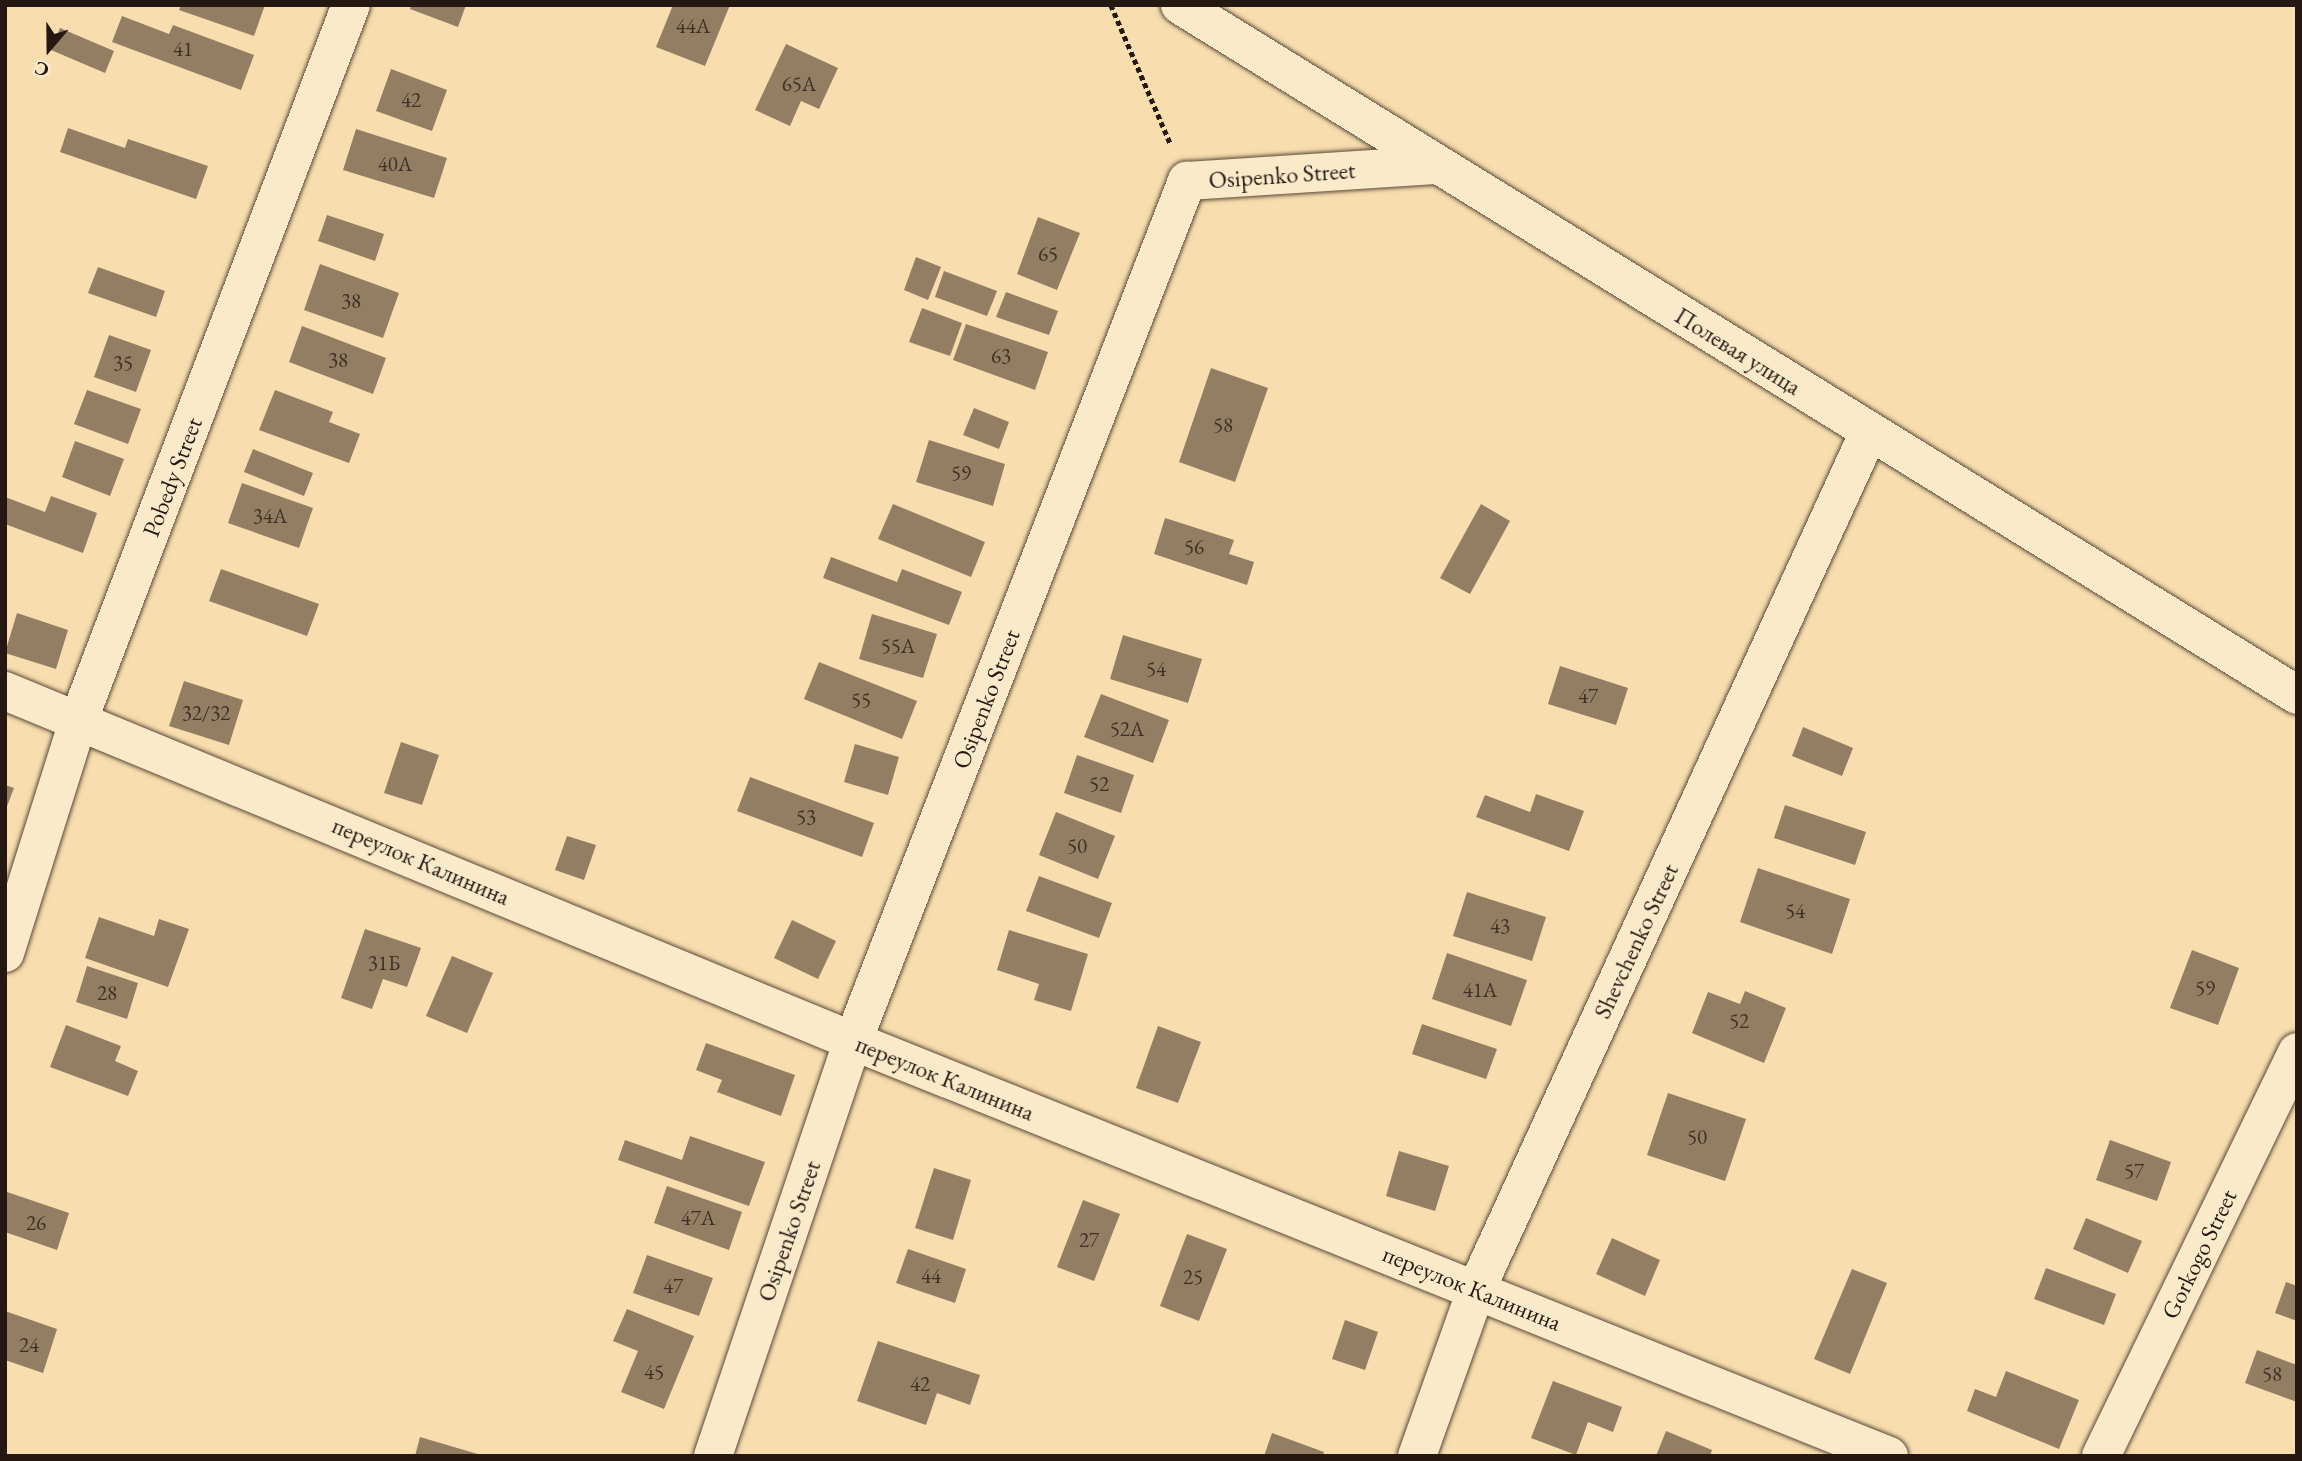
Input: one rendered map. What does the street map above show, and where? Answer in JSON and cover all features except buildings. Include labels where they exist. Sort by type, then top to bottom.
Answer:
[{"type":"street","name":"Pobedy Street","points":[[5,953],[79,719],[351,5]]},
{"type":"street","name":"Полевая улица","points":[[1180,5],[1434,165],[2297,695]]},
{"type":"street","name":"Osipenko Street","points":[[713,1456],[853,1041],[1187,181],[1434,165]]},
{"type":"street","name":"Shevchenko Street","points":[[1417,1456],[1476,1290],[1869,432]]},
{"type":"street","name":"переулок Калинина","points":[[5,691],[79,719],[853,1041],[1889,1456]]},
{"type":"street","name":"Gorkogo Street","points":[[2101,1456],[2297,1052]]},
{"type":"path","points":[[1111,5],[1187,181]]}]
